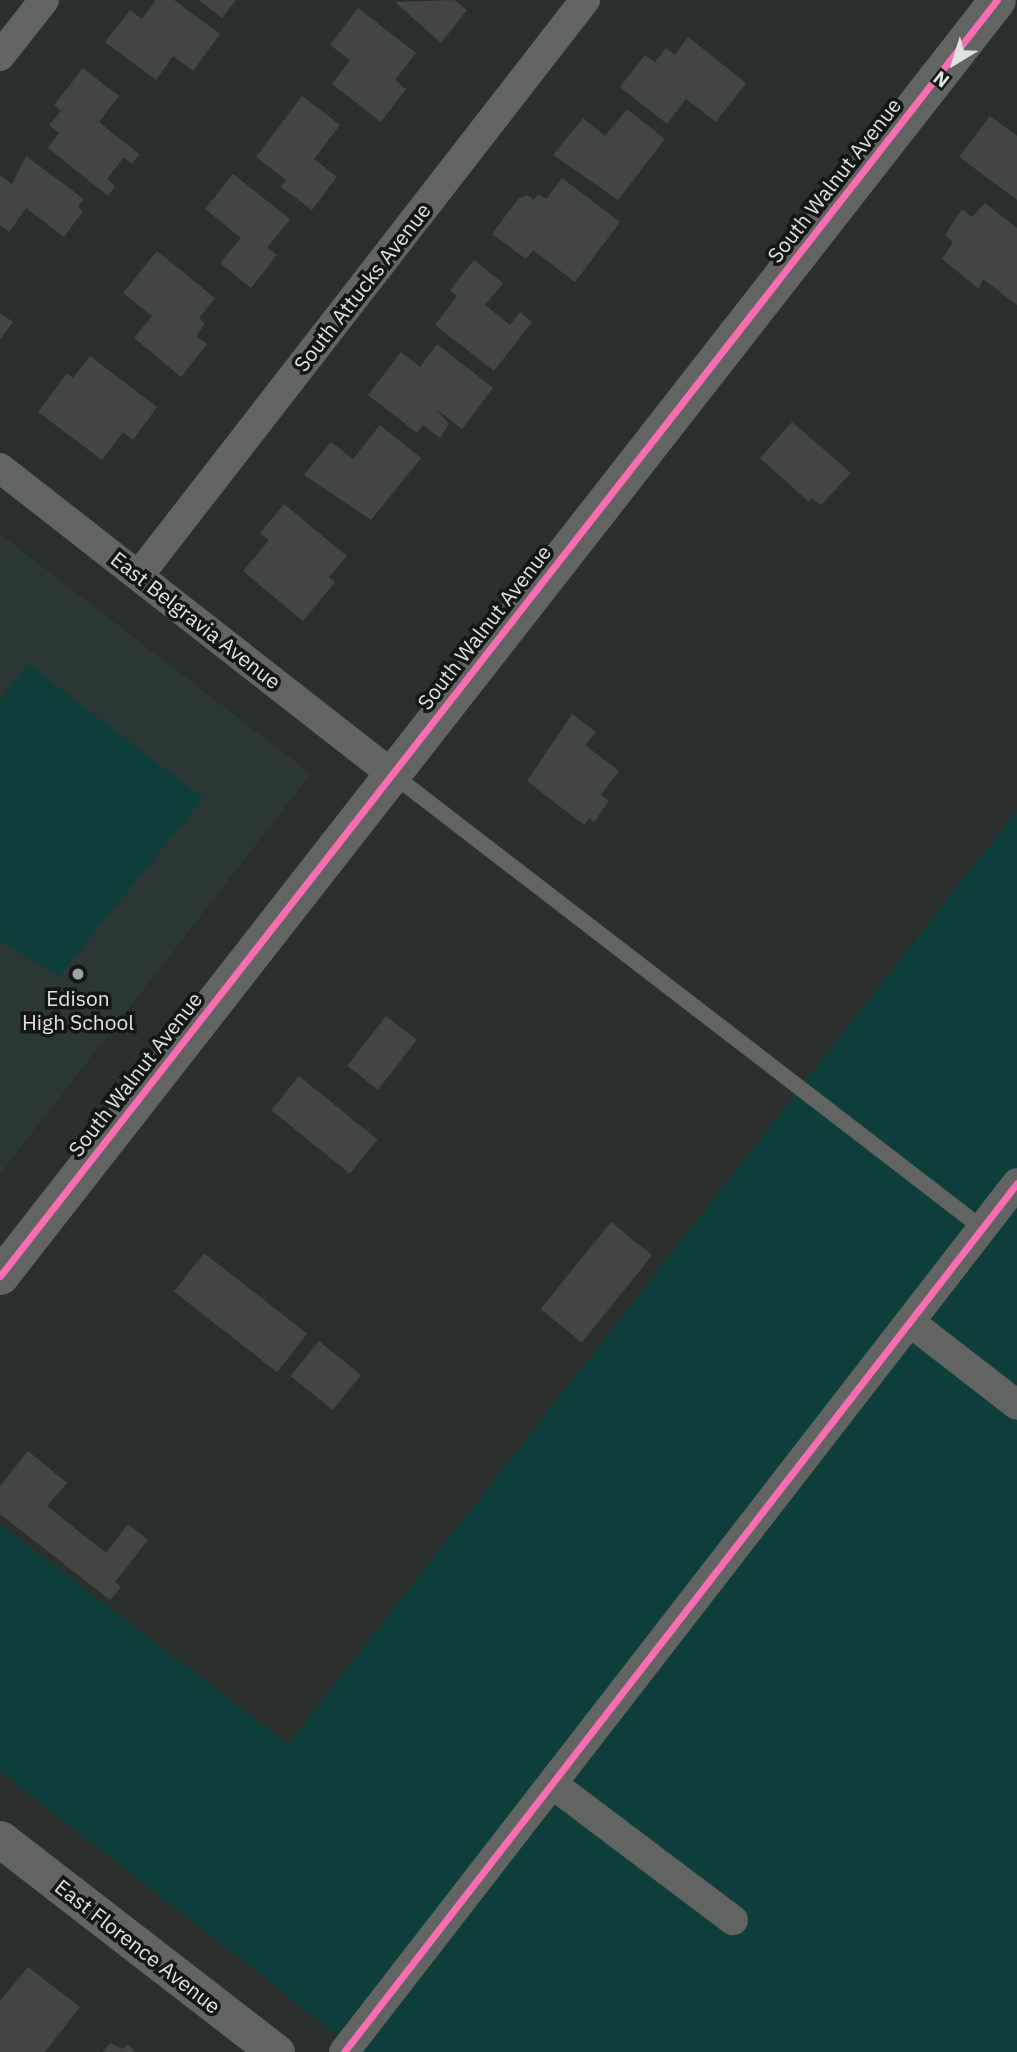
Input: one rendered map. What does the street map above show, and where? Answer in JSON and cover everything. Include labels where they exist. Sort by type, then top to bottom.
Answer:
[{"type":"street","points":[[0,56],[44,0]]},
{"type":"street","name":"South Attucks Avenue","points":[[139,575],[585,0]]},
{"type":"street","name":"South Walnut Avenue","points":[[0,1276],[997,0]]},
{"type":"street","name":"East Belgravia Avenue","points":[[0,468],[392,774]]},
{"type":"street","points":[[344,2052],[555,1786],[1017,1183]]},
{"type":"street","points":[[910,1322],[1017,1405]]},
{"type":"street","points":[[555,1786],[733,1920]]},
{"type":"street","name":"East Florence Avenue","points":[[0,1839],[276,2052]]},
{"type":"lane","points":[[392,774],[982,1228]]},
{"type":"shaded area","name":"Edison High School","points":[[0,534],[311,774],[0,1174]]},
{"type":"shaded area","points":[[28,664],[203,798],[59,976],[0,941],[0,701]]},
{"type":"shaded area","points":[[1017,810],[1017,2052],[359,2052],[0,1771],[0,1524],[288,1744]]},
{"type":"building","points":[[156,0],[174,0],[220,34],[193,71],[173,56],[156,80],[105,42],[130,10],[142,19]]},
{"type":"building","points":[[199,0],[236,0],[222,18]]},
{"type":"building","points":[[454,0],[467,10],[441,43],[395,2]]},
{"type":"building","points":[[358,8],[416,53],[395,80],[406,89],[381,122],[332,84],[350,60],[330,45]]},
{"type":"building","points":[[688,37],[746,83],[716,122],[686,99],[667,124],[620,87],[645,55],[655,62],[666,48],[675,55]]},
{"type":"building","points":[[83,68],[119,96],[99,122],[139,154],[132,164],[124,157],[107,179],[115,186],[108,196],[48,148],[59,133],[49,125],[61,111],[54,105]]},
{"type":"building","points":[[302,96],[340,125],[314,159],[337,177],[312,210],[281,187],[286,180],[256,157]]},
{"type":"building","points":[[627,109],[665,139],[618,200],[553,155],[583,118],[605,136]]},
{"type":"building","points":[[990,116],[1017,136],[1017,200],[959,157]]},
{"type":"building","points":[[26,156],[84,199],[78,207],[83,211],[64,237],[26,208],[9,232],[0,225],[0,175],[12,184]]},
{"type":"building","points":[[233,174],[290,219],[267,248],[277,255],[251,288],[220,263],[241,238],[205,209]]},
{"type":"building","points":[[562,178],[620,222],[575,282],[533,250],[526,259],[492,234],[518,199],[527,195],[534,200],[538,194],[546,199]]},
{"type":"building","points":[[985,203],[1017,228],[1017,305],[983,279],[979,289],[942,259],[953,242],[945,235],[962,209],[972,217]]},
{"type":"building","points":[[157,251],[215,298],[199,318],[205,324],[196,336],[207,344],[181,377],[134,338],[152,316],[123,293]]},
{"type":"building","points":[[474,260],[503,283],[485,305],[510,325],[520,312],[532,322],[494,371],[435,325],[457,296],[450,290]]},
{"type":"building","points":[[0,313],[13,322],[0,340]]},
{"type":"building","points":[[437,344],[493,388],[462,429],[436,409],[449,424],[440,438],[423,425],[417,433],[368,395],[401,352],[420,367]]},
{"type":"building","points":[[90,356],[157,407],[133,440],[123,432],[102,460],[38,412],[67,373],[73,378]]},
{"type":"building","points":[[792,422],[851,473],[821,505],[811,498],[809,502],[760,458]]},
{"type":"building","points":[[380,425],[421,458],[371,520],[304,475],[331,442],[353,459]]},
{"type":"building","points":[[284,504],[347,556],[329,577],[335,582],[303,621],[243,571],[269,540],[260,533]]},
{"type":"building","points":[[572,714],[596,732],[585,745],[619,771],[601,795],[609,801],[594,822],[589,818],[584,825],[527,781]]},
{"type":"building","points":[[386,1016],[417,1040],[378,1090],[347,1066]]},
{"type":"building","points":[[299,1076],[377,1140],[350,1174],[271,1110]]},
{"type":"building","points":[[611,1222],[652,1255],[582,1342],[541,1309]]},
{"type":"building","points":[[204,1253],[307,1334],[277,1372],[174,1292]]},
{"type":"building","points":[[319,1341],[361,1375],[333,1410],[291,1376]]},
{"type":"building","points":[[28,1451],[67,1483],[47,1506],[106,1553],[128,1524],[148,1540],[115,1582],[121,1587],[110,1600],[0,1514],[0,1486]]},
{"type":"building","points":[[28,1967],[80,2007],[45,2052],[0,2052],[0,2001]]},
{"type":"building","points":[[110,2043],[122,2049],[128,2044],[135,2052],[103,2052]]},
{"type":"cycle path","points":[[0,1276],[997,0]]},
{"type":"cycle path","points":[[344,2052],[1017,1183]]},
{"type":"place","name":"Edison High School","points":[[78,974]]}]
